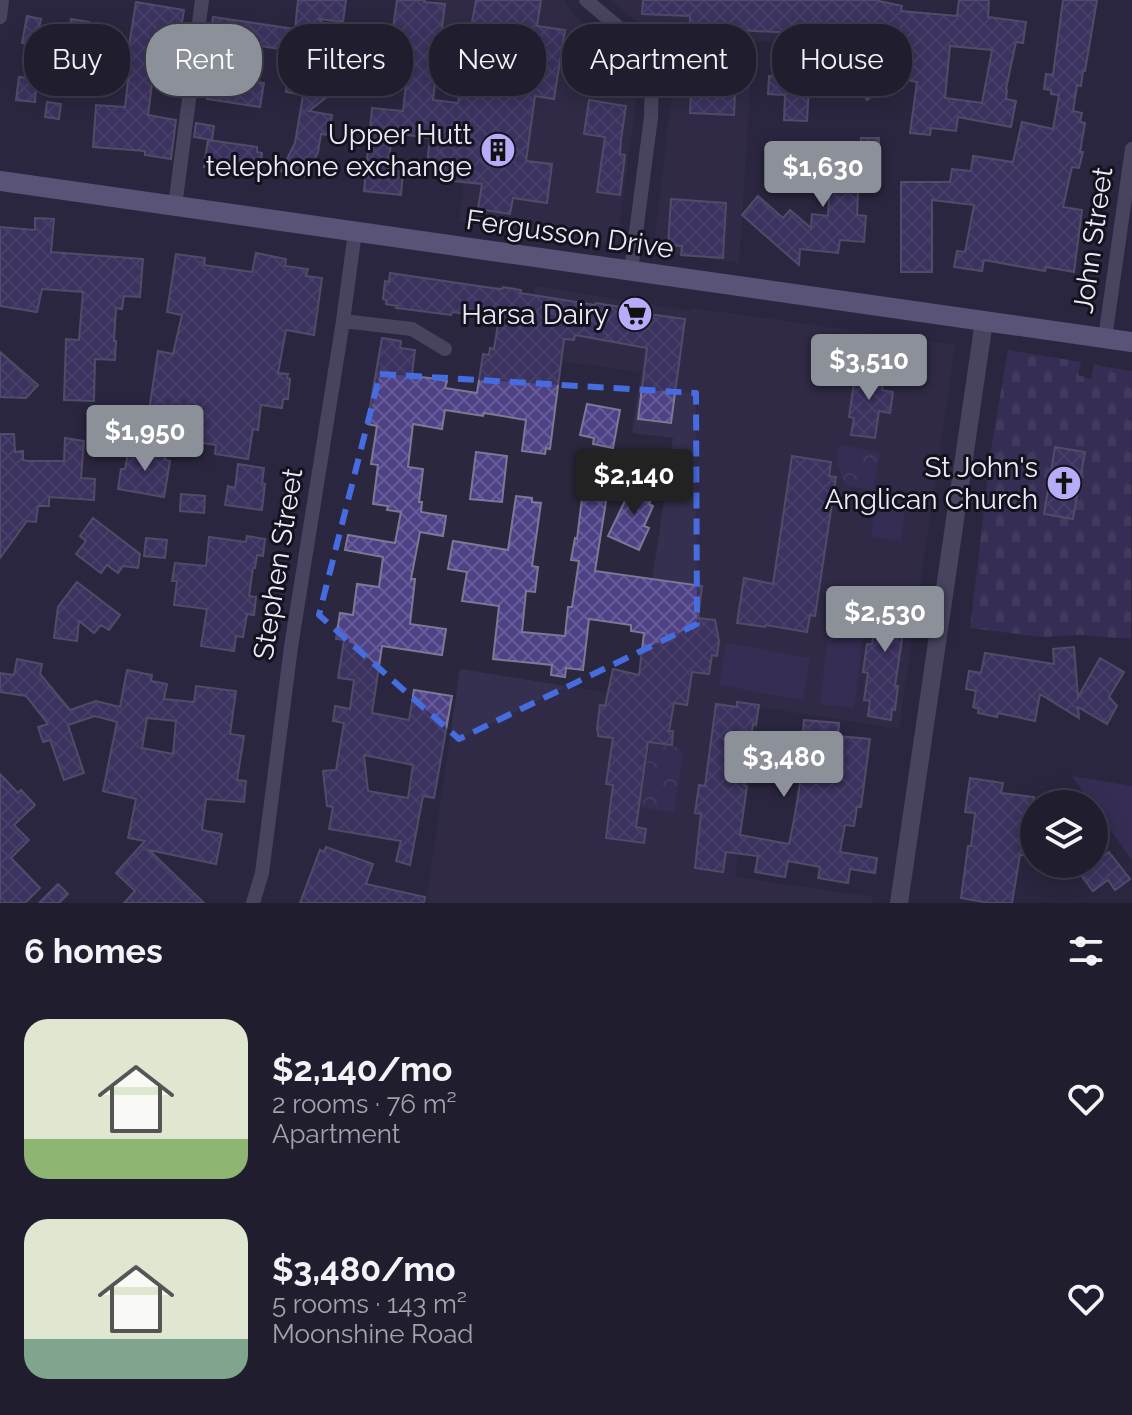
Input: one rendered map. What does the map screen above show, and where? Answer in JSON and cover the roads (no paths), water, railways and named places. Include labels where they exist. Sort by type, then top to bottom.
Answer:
[{"type":"main road","name":"Fergusson Drive","points":[[0,181],[1132,342]]},
{"type":"street","points":[[0,17],[2,0]]},
{"type":"street","points":[[175,206],[202,0]]},
{"type":"street","points":[[586,0],[630,37],[643,56],[652,78],[651,117],[631,271]]},
{"type":"street","name":"John Street","points":[[1105,338],[1132,149]]},
{"type":"street","name":"Stephen Street","points":[[253,903],[262,873],[294,632],[355,232]]},
{"type":"street","points":[[343,321],[412,329],[445,349]]},
{"type":"street","points":[[899,903],[984,321]]},
{"type":"place","name":"Upper Hutt telephone exchange","points":[[498,150]]},
{"type":"place","name":"Harsa Dairy","points":[[635,314]]},
{"type":"place","name":"St John's Anglican Church","points":[[1064,483]]}]
